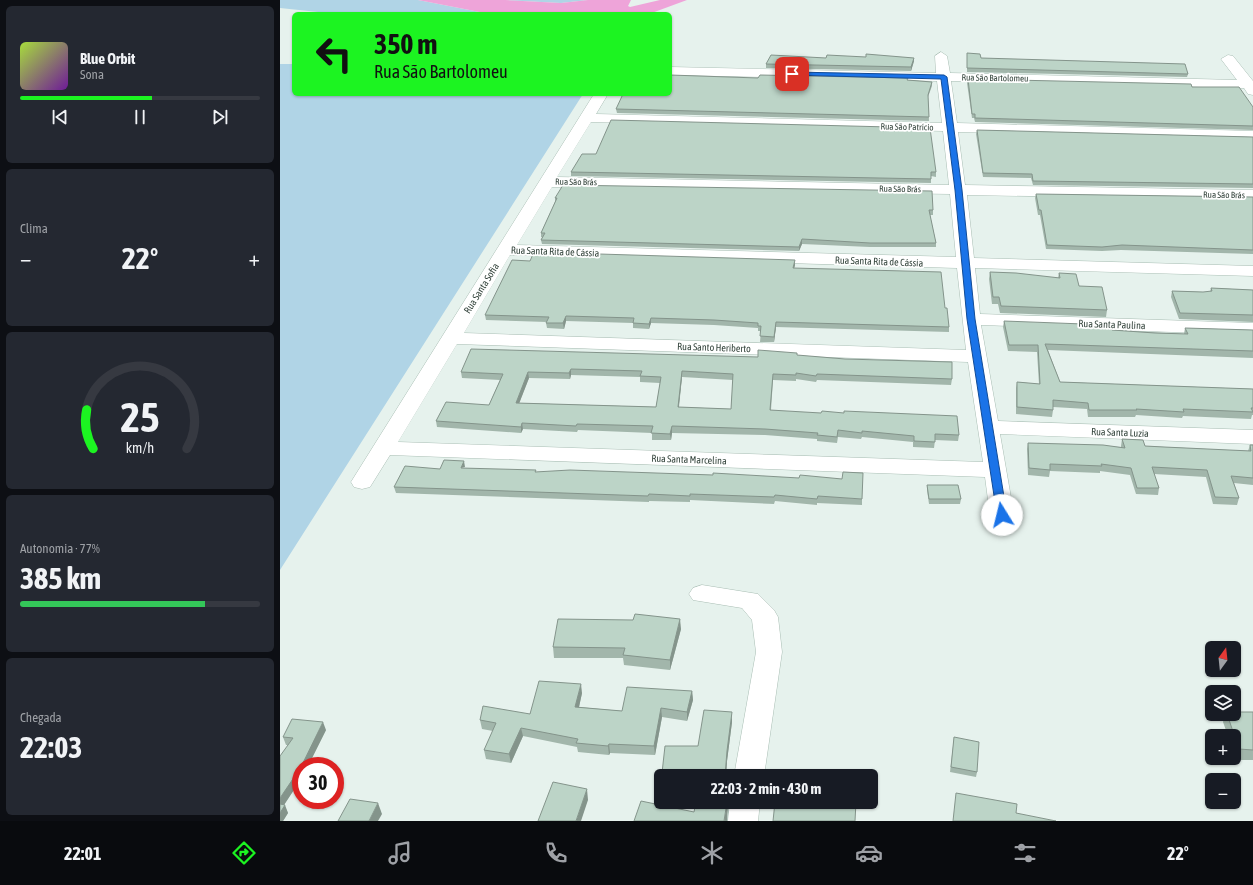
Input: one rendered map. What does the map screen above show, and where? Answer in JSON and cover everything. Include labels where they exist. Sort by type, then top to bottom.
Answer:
[{"type":"street","points":[[942,56],[958,190],[971,319],[1002,515]]},
{"type":"street","points":[[1228,59],[1250,88]]},
{"type":"street","name":"Rua São Bartolomeu","points":[[672,71],[944,77],[1250,88]]},
{"type":"street","name":"Rua Santa Sofia","points":[[362,482],[600,96]]},
{"type":"street","name":"Rua São Patrício","points":[[586,118],[1253,135]]},
{"type":"street","name":"Rua São Brás","points":[[547,182],[1253,195]]},
{"type":"street","name":"Rua Santa Rita de Cássia","points":[[505,250],[1253,271]]},
{"type":"street","name":"Rua Santa Paulina","points":[[971,319],[1253,329]]},
{"type":"street","name":"Rua Santo Heriberto","points":[[450,338],[977,356]]},
{"type":"street","name":"Rua Santa Luzia","points":[[988,427],[1253,437]]},
{"type":"street","name":"Rua Santa Marcelina","points":[[383,448],[995,470]]},
{"type":"street","points":[[702,594],[748,600],[765,617],[769,652],[750,769]]},
{"type":"street","points":[[743,821],[744,809]]},
{"type":"shaded area","points":[[280,0],[418,0],[480,12],[318,12],[280,8]]},
{"type":"shaded area","points":[[418,0],[505,0],[561,3],[588,0],[631,0],[628,6],[630,7],[660,0],[687,0],[654,12],[480,12]]},
{"type":"shaded area","points":[[505,0],[588,0],[561,3]]},
{"type":"shaded area","points":[[280,64],[292,64],[292,96],[582,96],[280,570]]},
{"type":"building","points":[[967,53],[980,54],[981,58],[1185,64],[1188,74],[967,68]]},
{"type":"building","points":[[866,54],[914,58],[911,67],[766,64],[771,55],[826,58],[827,55],[866,57]]},
{"type":"building","points":[[672,75],[758,78],[760,75],[908,78],[907,80],[932,82],[928,95],[929,117],[616,109],[622,96],[672,96]]},
{"type":"building","points":[[968,79],[1191,84],[1192,87],[1239,87],[1253,107],[1253,126],[975,118],[975,114],[972,114]]},
{"type":"building","points":[[611,120],[930,128],[936,172],[931,172],[931,179],[571,172],[582,154],[596,154]]},
{"type":"building","points":[[977,130],[1253,137],[1253,184],[1033,181],[1032,174],[983,173]]},
{"type":"building","points":[[563,185],[932,191],[933,210],[929,210],[936,243],[870,243],[802,239],[799,247],[541,240],[545,233],[541,233],[557,198],[555,198]]},
{"type":"building","points":[[1036,194],[1253,197],[1253,250],[1122,245],[1102,247],[1047,245],[1041,210],[1039,210]]},
{"type":"building","points":[[534,252],[795,260],[793,268],[941,272],[945,308],[947,308],[949,327],[776,322],[774,337],[760,336],[761,326],[758,326],[758,323],[651,318],[649,324],[633,323],[634,318],[566,316],[563,323],[546,323],[549,317],[485,315],[512,260],[530,261]]},
{"type":"building","points":[[990,272],[1016,273],[1060,278],[1059,273],[1076,274],[1079,286],[1102,287],[1107,310],[1001,306],[999,297],[993,297]]},
{"type":"building","points":[[1211,288],[1253,290],[1253,315],[1180,313],[1172,291],[1203,292],[1212,291]]},
{"type":"building","points":[[1004,321],[1110,325],[1112,330],[1155,333],[1188,334],[1185,328],[1253,330],[1253,351],[1045,344],[1060,382],[1253,389],[1253,408],[1251,408],[1253,412],[1183,409],[1184,412],[1136,409],[1137,410],[1089,410],[1088,403],[1053,400],[1053,410],[1017,407],[1017,382],[1040,384],[1038,345],[1009,345]]},
{"type":"building","points":[[471,349],[758,357],[758,350],[845,359],[952,362],[952,379],[817,374],[816,376],[796,373],[796,375],[773,374],[770,410],[821,413],[822,411],[844,413],[844,411],[957,416],[959,435],[935,434],[935,442],[914,441],[914,436],[862,431],[862,433],[838,430],[837,437],[817,435],[818,433],[765,429],[672,426],[670,434],[651,433],[653,426],[577,424],[576,426],[522,423],[521,427],[436,421],[446,402],[489,405],[503,374],[461,372]],"holes":[[[571,369],[642,371],[640,376],[661,377],[656,407],[516,403],[528,372],[569,373]],[[682,371],[733,374],[731,409],[678,407]]]},
{"type":"building","points":[[1122,439],[1143,440],[1145,446],[1251,451],[1250,445],[1253,445],[1253,478],[1231,476],[1239,498],[1215,497],[1207,470],[1152,467],[1159,488],[1137,488],[1131,468],[1101,464],[1102,466],[1050,464],[1050,470],[1029,468],[1028,443],[1103,445],[1125,448]]},
{"type":"building","points":[[444,460],[464,461],[461,468],[536,470],[535,472],[570,470],[713,475],[713,473],[799,478],[800,475],[842,479],[843,472],[863,473],[862,499],[818,496],[817,499],[775,495],[774,497],[649,494],[648,496],[394,487],[405,466],[440,469]]},
{"type":"building","points":[[927,485],[958,485],[961,499],[929,499]]},
{"type":"building","points":[[635,614],[680,619],[670,660],[623,655],[625,648],[553,647],[558,619],[633,620]]},
{"type":"building","points":[[539,681],[581,684],[575,707],[622,711],[627,687],[692,691],[687,712],[661,708],[654,746],[609,744],[608,746],[576,743],[578,739],[521,728],[509,754],[484,750],[496,723],[480,720],[483,706],[530,714]]},
{"type":"building","points":[[704,710],[732,712],[726,769],[662,769],[665,746],[698,746]]},
{"type":"building","points":[[1241,712],[1253,712],[1253,750],[1241,749],[1241,729],[1232,729],[1229,721],[1241,721]]},
{"type":"building","points":[[292,719],[323,722],[306,757],[292,757],[292,780],[280,798],[280,756],[293,738],[283,737]]},
{"type":"building","points":[[954,737],[979,742],[977,772],[951,767]]},
{"type":"building","points":[[553,782],[587,789],[576,821],[538,821]]},
{"type":"building","points":[[956,793],[1017,804],[1016,813],[1056,821],[953,821]]},
{"type":"building","points":[[350,799],[378,803],[369,821],[338,821]]},
{"type":"building","points":[[641,801],[654,804],[654,809],[680,809],[694,812],[695,809],[726,809],[724,821],[634,821]]},
{"type":"building","points":[[280,804],[285,805],[280,813]]},
{"type":"building","points":[[774,809],[856,809],[855,821],[773,821]]},
{"type":"route","points":[[792,74],[944,77],[958,190],[971,319],[1002,515]]}]
